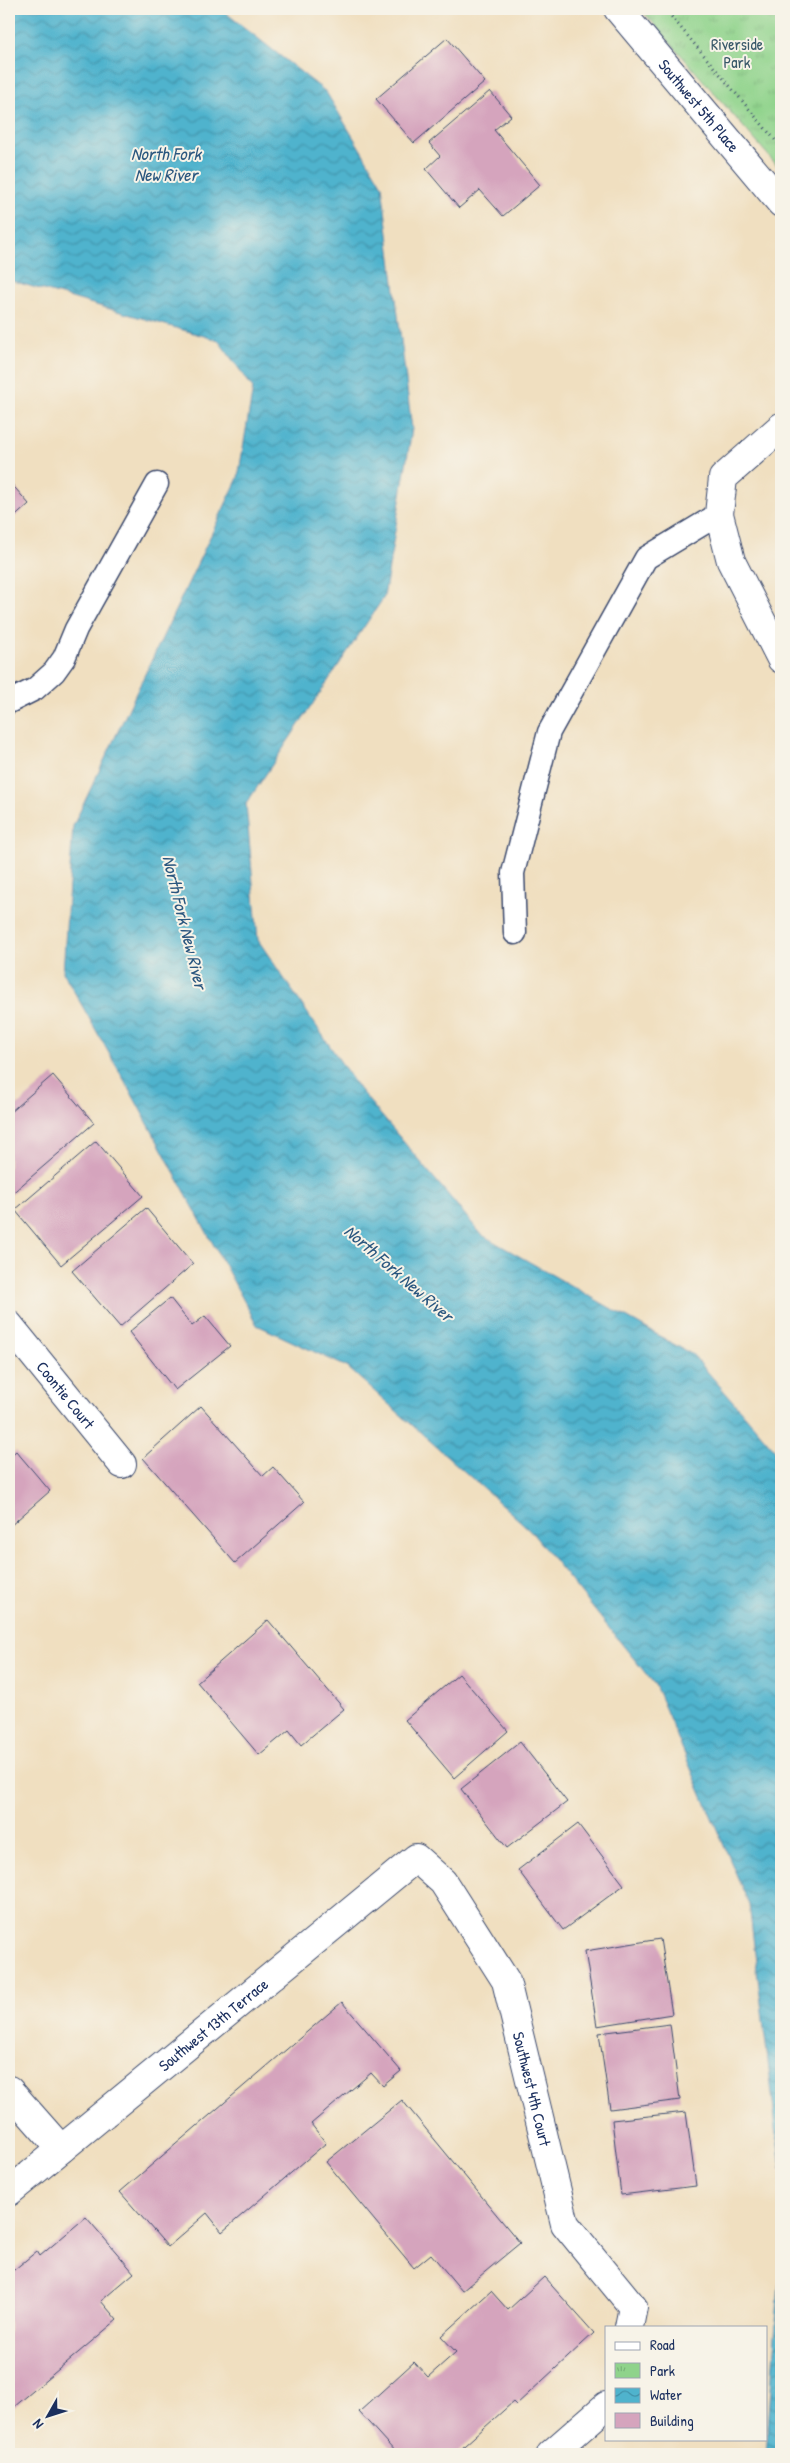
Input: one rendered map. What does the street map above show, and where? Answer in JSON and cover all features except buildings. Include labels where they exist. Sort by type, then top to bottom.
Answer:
[{"type":"street","name":"Southwest 5th Place","points":[[618,9],[781,203]]},
{"type":"street","points":[[781,427],[723,478],[719,514],[731,561],[781,659]]},
{"type":"street","name":"Coontie Court","points":[[9,1325],[122,1464]]},
{"type":"street","name":"Southwest 13th Terrace","points":[[9,2192],[416,1858]]},
{"type":"street","name":"Southwest 4th Court","points":[[416,1858],[443,1882],[506,1981],[565,2224],[633,2307],[629,2326]]},
{"type":"street","points":[[9,2090],[61,2149]]},
{"type":"street","points":[[551,2454],[605,2407]]},
{"type":"lane","points":[[9,702],[35,689],[54,672],[64,658],[76,629],[157,484]]},
{"type":"lane","points":[[515,933],[513,873],[549,732],[646,558],[719,514]]},
{"type":"path","points":[[665,9],[781,147]]},
{"type":"green space","name":"Riverside Park","points":[[641,9],[781,9],[781,170]]},
{"type":"water","name":"North Fork New River","points":[[9,9],[221,9],[326,92],[382,185],[412,429],[384,597],[246,804],[258,940],[359,1089],[482,1235],[693,1355],[781,1457],[781,2169],[749,1904],[655,1685],[529,1529],[347,1367],[257,1325],[127,1085],[63,972],[73,826],[238,478],[253,388],[218,340],[9,280]]},
{"type":"water","points":[[781,2257],[781,2454],[766,2454]]}]
